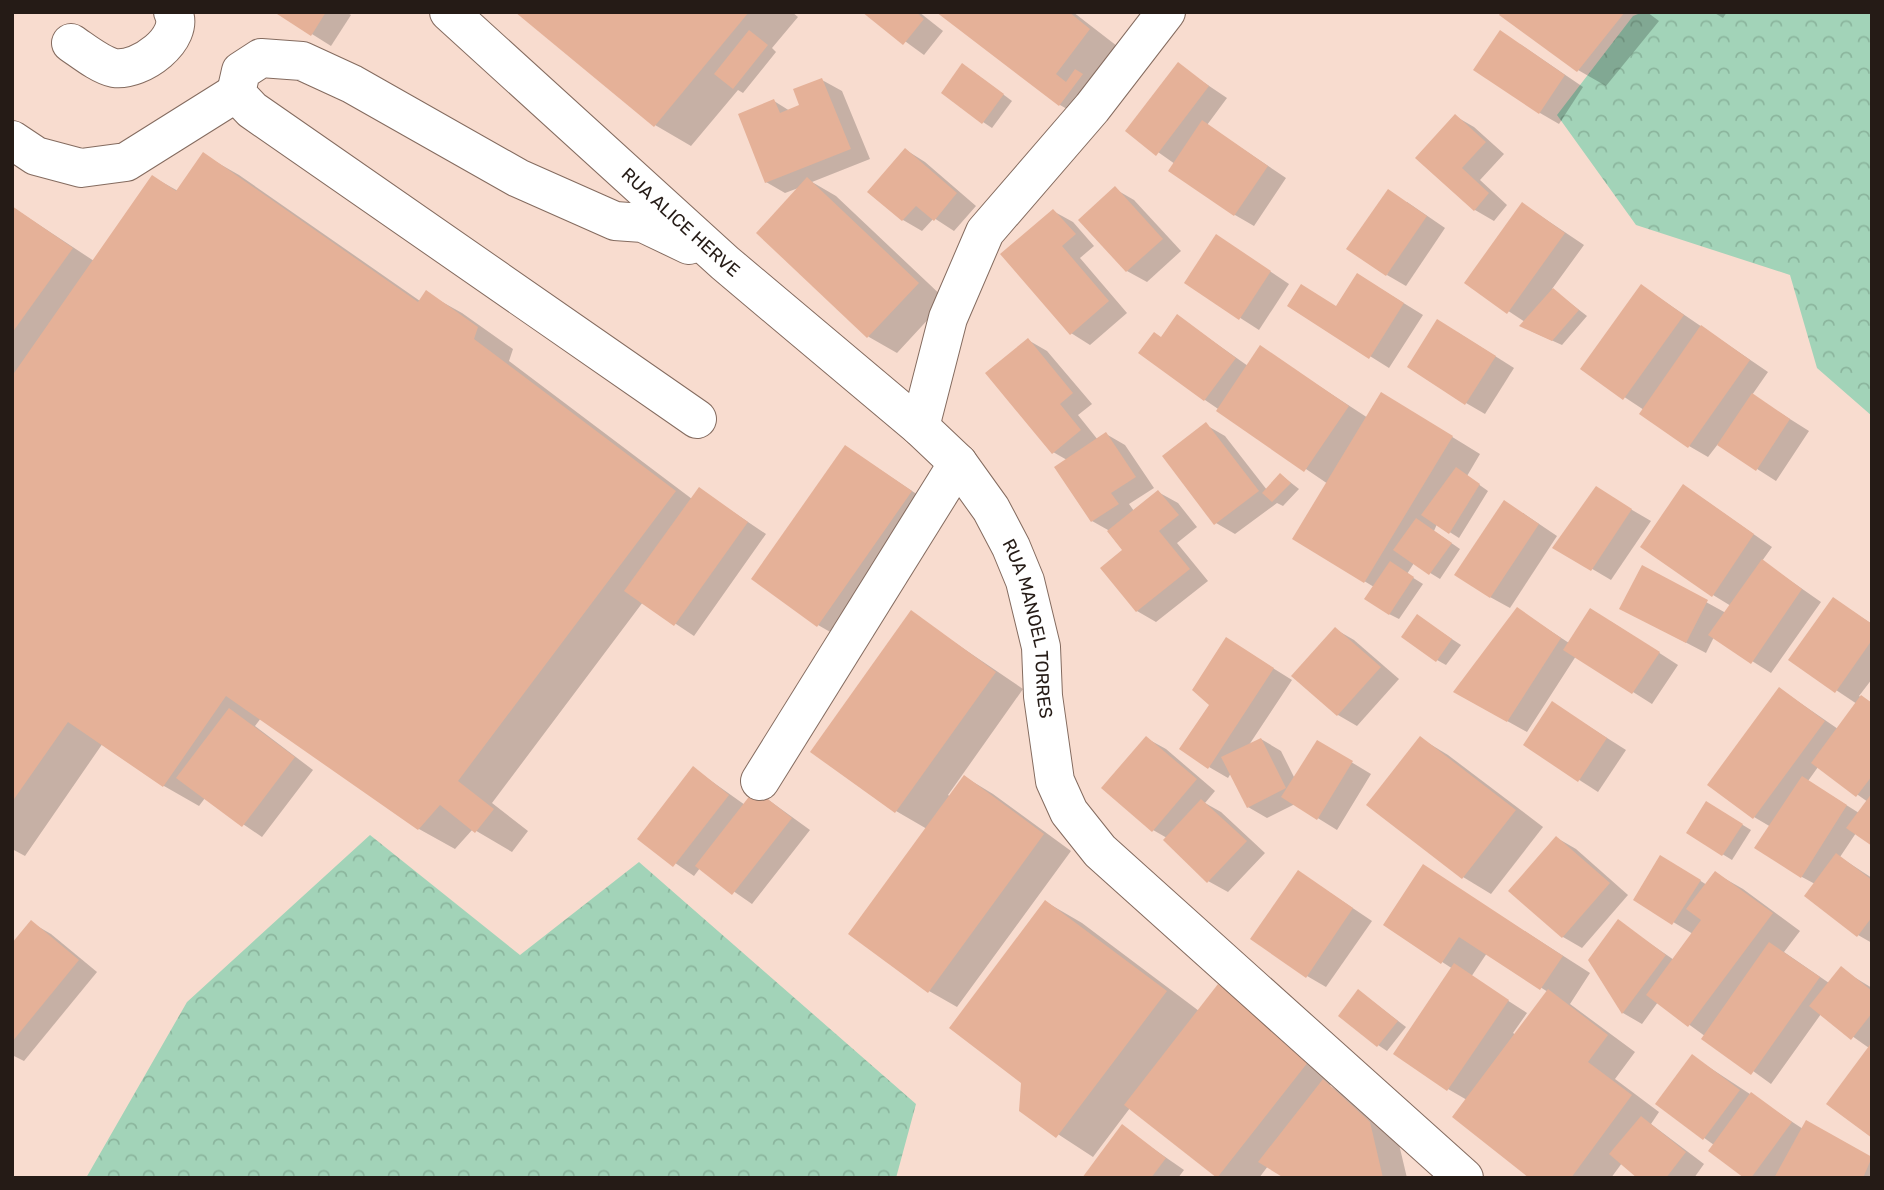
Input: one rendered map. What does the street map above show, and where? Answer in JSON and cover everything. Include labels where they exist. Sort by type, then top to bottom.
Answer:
[{"type":"street","points":[[71,43],[112,67],[132,69],[149,61],[175,30],[177,20],[173,12]]},
{"type":"street","name":"RUA ALICE HERVE","points":[[449,12],[726,263],[920,427]]},
{"type":"street","points":[[920,427],[948,318],[985,232],[1092,108],[1166,12]]},
{"type":"street","points":[[697,419],[252,110],[236,93],[236,82],[241,71],[261,58],[302,61],[352,84],[519,178],[615,221],[643,223],[726,263]]},
{"type":"street","points":[[12,140],[36,156],[81,168],[126,162],[236,93]]},
{"type":"street","name":"RUA MANOEL TORRES","points":[[920,427],[958,463],[991,509],[1012,547],[1025,581],[1041,647],[1043,696],[1055,780],[1069,812],[1100,850],[1464,1178]]},
{"type":"street","points":[[760,781],[958,463]]},
{"type":"green space","points":[[1643,12],[1872,12],[1872,416],[1817,368],[1790,275],[1636,225],[1557,115],[1633,16]]},
{"type":"green space","points":[[370,835],[520,955],[639,862],[916,1104],[896,1178],[86,1178],[187,1002]]},
{"type":"building","points":[[274,12],[326,12],[311,36]]},
{"type":"building","points":[[515,12],[749,12],[654,127]]},
{"type":"building","points":[[862,12],[916,12],[924,19],[903,45]]},
{"type":"building","points":[[936,12],[1069,12],[1090,29],[1056,74],[1066,82],[1075,69],[1083,74],[1059,106]]},
{"type":"building","points":[[1501,12],[1625,12],[1577,72],[1499,15]]},
{"type":"building","points":[[749,30],[768,45],[733,89],[714,74]]},
{"type":"building","points":[[1500,30],[1565,75],[1539,114],[1473,70]]},
{"type":"building","points":[[1178,62],[1209,86],[1156,156],[1125,131]]},
{"type":"building","points":[[962,63],[1004,94],[982,124],[941,93]]},
{"type":"building","points":[[822,78],[851,149],[765,183],[738,114],[774,99],[780,113],[799,105],[793,89]]},
{"type":"building","points":[[1455,114],[1486,142],[1462,168],[1489,193],[1474,211],[1415,158]]},
{"type":"building","points":[[1202,120],[1268,166],[1234,216],[1168,171]]},
{"type":"building","points":[[905,148],[957,193],[934,221],[916,206],[902,221],[867,192]]},
{"type":"building","points":[[203,152],[418,302],[426,290],[478,327],[474,339],[676,491],[458,781],[494,809],[475,833],[440,805],[418,830],[226,696],[163,787],[68,722],[12,802],[12,376],[152,175],[176,191]]},
{"type":"building","points":[[807,177],[919,283],[867,338],[756,233]]},
{"type":"building","points":[[1115,186],[1163,239],[1126,272],[1078,220]]},
{"type":"building","points":[[1388,189],[1427,216],[1386,276],[1346,249]]},
{"type":"building","points":[[1522,202],[1565,233],[1507,314],[1464,283]]},
{"type":"building","points":[[12,206],[73,248],[12,333]]},
{"type":"building","points":[[1053,209],[1076,234],[1062,246],[1109,301],[1070,335],[1000,254]]},
{"type":"building","points":[[1216,234],[1271,271],[1239,320],[1184,283]]},
{"type":"building","points":[[1357,273],[1404,303],[1369,359],[1287,306],[1301,284],[1336,306]]},
{"type":"building","points":[[1641,284],[1684,315],[1623,400],[1580,369]]},
{"type":"building","points":[[1553,288],[1579,310],[1552,341],[1519,326]]},
{"type":"building","points":[[1177,314],[1236,358],[1204,401],[1138,353],[1154,332],[1161,337]]},
{"type":"building","points":[[1437,319],[1496,356],[1465,405],[1407,367]]},
{"type":"building","points":[[1701,325],[1750,360],[1688,448],[1639,414]]},
{"type":"building","points":[[1028,338],[1073,393],[1060,404],[1081,430],[1052,454],[985,373]]},
{"type":"building","points":[[1260,345],[1349,406],[1304,472],[1216,411]]},
{"type":"building","points":[[1381,392],[1453,436],[1364,583],[1292,539]]},
{"type":"building","points":[[1752,393],[1790,419],[1756,471],[1717,445]]},
{"type":"building","points":[[1206,422],[1259,491],[1214,525],[1162,456]]},
{"type":"building","points":[[1106,432],[1136,477],[1111,493],[1119,504],[1091,522],[1054,467]]},
{"type":"building","points":[[845,445],[912,491],[817,627],[751,579]]},
{"type":"building","points":[[1456,467],[1480,484],[1449,534],[1421,515]]},
{"type":"building","points":[[1280,473],[1291,483],[1272,502],[1262,493]]},
{"type":"building","points":[[1683,484],[1754,534],[1712,597],[1640,547]]},
{"type":"building","points":[[1596,486],[1632,509],[1591,571],[1552,548]]},
{"type":"building","points":[[699,487],[748,522],[674,626],[624,591]]},
{"type":"building","points":[[1158,490],[1179,515],[1159,531],[1190,569],[1136,612],[1100,568],[1122,550],[1107,531]]},
{"type":"building","points":[[1504,500],[1539,524],[1490,598],[1454,575]]},
{"type":"building","points":[[1416,518],[1452,543],[1429,575],[1393,550]]},
{"type":"building","points":[[1762,559],[1802,589],[1751,664],[1708,635]]},
{"type":"building","points":[[1390,561],[1414,577],[1389,615],[1364,599]]},
{"type":"building","points":[[1642,565],[1708,600],[1686,643],[1619,609]]},
{"type":"building","points":[[1833,597],[1872,624],[1872,640],[1835,693],[1788,660]]},
{"type":"building","points":[[1517,607],[1561,638],[1507,722],[1453,692]]},
{"type":"building","points":[[1590,608],[1660,652],[1632,694],[1563,650]]},
{"type":"building","points":[[911,610],[996,672],[895,813],[810,752]]},
{"type":"building","points":[[1417,614],[1452,639],[1436,662],[1401,637]]},
{"type":"building","points":[[1335,627],[1381,667],[1337,716],[1291,676]]},
{"type":"building","points":[[1226,637],[1274,668],[1208,769],[1179,749],[1209,705],[1192,690]]},
{"type":"building","points":[[1779,687],[1825,721],[1753,819],[1707,785]]},
{"type":"building","points":[[1861,695],[1872,703],[1872,776],[1856,797],[1811,763]]},
{"type":"building","points":[[1552,701],[1607,738],[1578,782],[1523,745]]},
{"type":"building","points":[[229,708],[295,757],[242,827],[176,778]]},
{"type":"building","points":[[1146,736],[1197,779],[1152,832],[1101,788]]},
{"type":"building","points":[[1420,736],[1516,810],[1462,879],[1366,805]]},
{"type":"building","points":[[1261,738],[1286,788],[1247,808],[1221,757]]},
{"type":"building","points":[[1317,740],[1353,761],[1317,820],[1281,797]]},
{"type":"building","points":[[693,766],[729,795],[673,867],[637,839]]},
{"type":"building","points":[[964,775],[1044,834],[928,993],[848,934]]},
{"type":"building","points":[[1802,776],[1847,805],[1801,878],[1754,848]]},
{"type":"building","points":[[755,789],[792,818],[732,895],[695,866]]},
{"type":"building","points":[[1872,793],[1872,846],[1846,828]]},
{"type":"building","points":[[1201,799],[1247,841],[1207,883],[1163,840]]},
{"type":"building","points":[[1706,801],[1743,824],[1722,856],[1686,833]]},
{"type":"building","points":[[1556,836],[1610,883],[1562,938],[1508,891]]},
{"type":"building","points":[[1836,853],[1872,880],[1872,917],[1857,937],[1804,896]]},
{"type":"building","points":[[1660,855],[1701,880],[1672,925],[1633,900]]},
{"type":"building","points":[[1423,864],[1563,956],[1540,990],[1459,937],[1441,964],[1383,925]]},
{"type":"building","points":[[1298,870],[1353,908],[1306,978],[1250,939]]},
{"type":"building","points":[[1715,871],[1773,913],[1688,1027],[1646,995],[1701,920],[1686,909]]},
{"type":"building","points":[[1045,900],[1167,991],[1056,1138],[1019,1111],[1021,1083],[949,1028]]},
{"type":"building","points":[[1618,919],[1666,955],[1622,1014],[1588,960]]},
{"type":"building","points":[[31,920],[79,960],[12,1042],[12,943]]},
{"type":"building","points":[[1769,942],[1820,977],[1751,1075],[1701,1039]]},
{"type":"building","points":[[1454,963],[1509,1000],[1447,1091],[1393,1054]]},
{"type":"building","points":[[1841,966],[1872,991],[1872,1013],[1851,1040],[1809,1006]]},
{"type":"building","points":[[1218,984],[1312,1057],[1217,1178],[1124,1105]]},
{"type":"building","points":[[1358,989],[1398,1021],[1377,1047],[1338,1016]]},
{"type":"building","points":[[1548,989],[1608,1035],[1588,1062],[1632,1095],[1571,1178],[1529,1178],[1452,1117]]},
{"type":"building","points":[[1872,1042],[1872,1138],[1826,1104]]},
{"type":"building","points":[[1692,1054],[1740,1090],[1703,1140],[1655,1104]]},
{"type":"building","points":[[1323,1079],[1370,1122],[1383,1178],[1284,1178],[1258,1162]]},
{"type":"building","points":[[1751,1092],[1792,1122],[1751,1178],[1744,1178],[1708,1151]]},
{"type":"building","points":[[1641,1116],[1686,1152],[1666,1178],[1637,1178],[1609,1154]]},
{"type":"building","points":[[1806,1120],[1872,1157],[1863,1178],[1774,1178]]},
{"type":"building","points":[[1122,1124],[1166,1158],[1151,1178],[1082,1178]]}]
